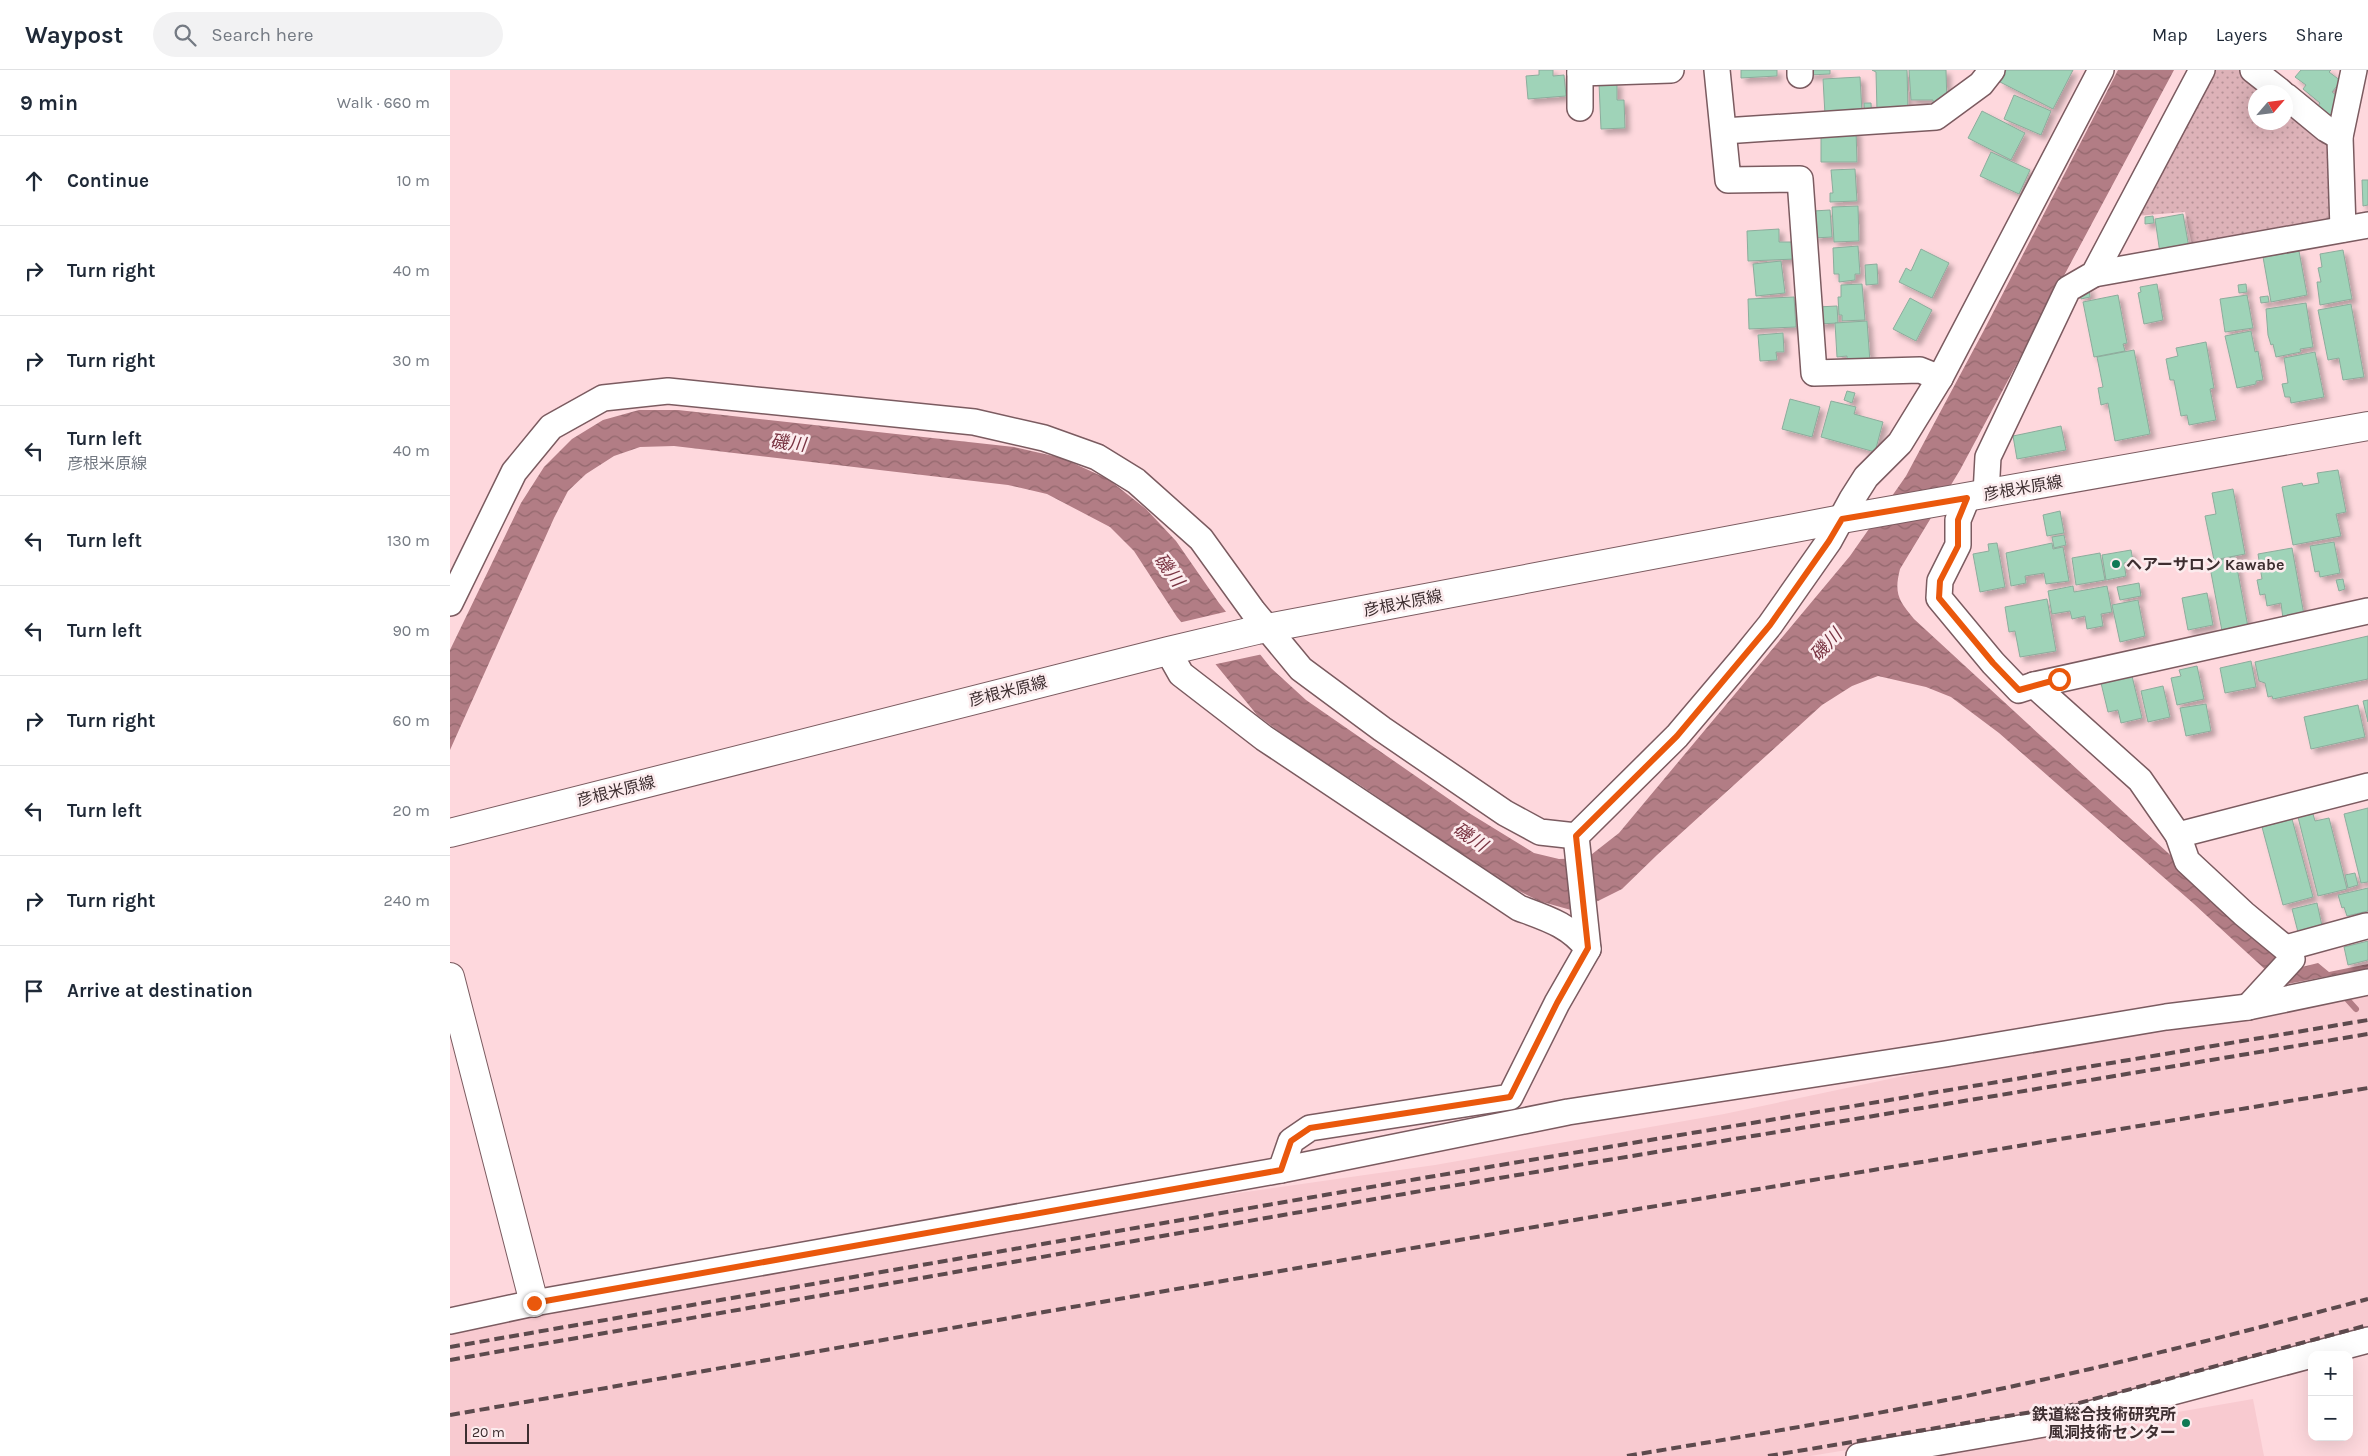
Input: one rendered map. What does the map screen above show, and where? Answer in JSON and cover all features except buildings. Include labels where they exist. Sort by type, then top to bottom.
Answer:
[{"type":"main road","name":"彦根米原線","points":[[450,832],[1174,649],[1262,629],[1849,518],[2368,426]]},
{"type":"main road","points":[[450,977],[534,1303]]},
{"type":"street","points":[[1580,108],[1580,72],[1672,70]]},
{"type":"street","points":[[1718,70],[1728,180],[1800,179],[1814,373],[1920,370],[1940,378]]},
{"type":"street","points":[[1724,131],[1936,117],[1981,84],[1992,70]]},
{"type":"street","points":[[1576,841],[1677,736],[1770,625],[1829,541],[1849,518],[1852,499],[1866,477],[1900,444],[1940,378],[2101,70]]},
{"type":"street","points":[[2094,274],[2202,70]]},
{"type":"street","points":[[2254,70],[2272,85]]},
{"type":"street","points":[[2343,229],[2340,137],[2354,70]]},
{"type":"street","points":[[2293,102],[2326,129],[2340,137]]},
{"type":"street","points":[[2368,224],[2094,274],[2068,289],[1958,520],[1958,546],[1940,581],[1939,598],[1993,663],[2019,690],[2034,685],[2368,611]]},
{"type":"street","points":[[450,603],[514,472],[551,427],[603,398],[668,390],[974,422],[1044,438],[1097,458],[1136,481],[1200,539],[1262,629],[1301,669],[1382,729],[1505,813],[1540,832],[1576,841]]},
{"type":"street","points":[[1174,649],[1181,674],[1264,738],[1519,908],[1559,924],[1588,940]]},
{"type":"street","points":[[2034,685],[2140,780],[2178,835],[2187,861],[2289,954]]},
{"type":"street","points":[[2178,835],[2368,786]]},
{"type":"street","points":[[1281,1170],[1291,1141],[1310,1128],[1510,1097],[1588,940],[1576,841]]},
{"type":"street","points":[[2248,1008],[2271,983],[2289,954],[2366,926]]},
{"type":"street","points":[[450,1321],[534,1303],[1281,1170],[1568,1112],[1946,1054],[2166,1017],[2248,1008],[2368,982]]},
{"type":"street","points":[[2327,1351],[2368,1340]]},
{"type":"street","points":[[1859,1456],[2067,1420],[2308,1356]]},
{"type":"shaded area","points":[[2214,70],[2239,70],[2259,85],[2248,85],[2248,130],[2293,130],[2293,112],[2328,139],[2333,217],[2328,225],[2193,250],[2185,212],[2135,216]]},
{"type":"shaded area","points":[[2368,994],[2368,1331],[2097,1401],[1915,1439],[1810,1456],[450,1456],[450,1321],[1127,1209],[1435,1165],[1724,1114],[2003,1055],[2285,1012]]},
{"type":"shaded area","name":"鉄道総合技術研究所 風洞技術センター","points":[[2253,1399],[2264,1456],[1923,1456]]},
{"type":"water","name":"磯川","points":[[2118,70],[2174,70],[1960,470],[1900,569],[1897,584],[1899,596],[1904,607],[1914,619],[2294,969],[2318,963],[2329,972],[2368,964],[2368,973],[2361,970],[2282,985],[2194,904],[1999,733],[1951,697],[1926,687],[1878,676],[1852,686],[1822,705],[1622,889],[1598,901],[1571,910],[1539,901],[1501,882],[1360,785],[1300,747],[1257,715],[1177,617],[1134,551],[1110,527],[1047,494],[1008,485],[674,446],[640,447],[614,456],[586,474],[568,491],[554,518],[450,750],[450,650],[521,503],[544,467],[572,439],[603,420],[639,410],[678,410],[1014,447],[1062,458],[1108,479],[1146,509],[1176,541],[1219,603],[1271,668],[1306,700],[1469,813],[1534,853],[1559,859],[1587,858],[1619,833],[1850,556],[1906,476],[1983,332]]},
{"type":"pier","points":[[1229,611],[1263,654],[1212,665],[1178,623]]},
{"type":"waterway","points":[[2346,998],[2356,1009]]},
{"type":"railway","points":[[450,1347],[1417,1179],[2368,1020]]},
{"type":"railway","points":[[450,1360],[1421,1191],[2368,1034]]},
{"type":"railway","points":[[450,1415],[1632,1210],[2368,1088]]},
{"type":"railway","points":[[1627,1456],[1866,1415],[2052,1378],[2368,1299]]},
{"type":"railway","points":[[1768,1456],[2068,1406],[2368,1325]]},
{"type":"place","name":"ヘアーサロン Kawabe","points":[[2116,564]]},
{"type":"place","name":"鉄道総合技術研究所 風洞技術センター","points":[[2186,1423]]},
{"type":"route","points":[[534,1303],[1281,1170],[1291,1141],[1310,1128],[1510,1097],[1557,1003],[1588,948],[1588,932],[1576,836],[1677,736],[1770,625],[1829,541],[1842,519],[1967,498],[1958,520],[1958,546],[1940,581],[1939,598],[1993,663],[2019,690],[2059,679]]}]
